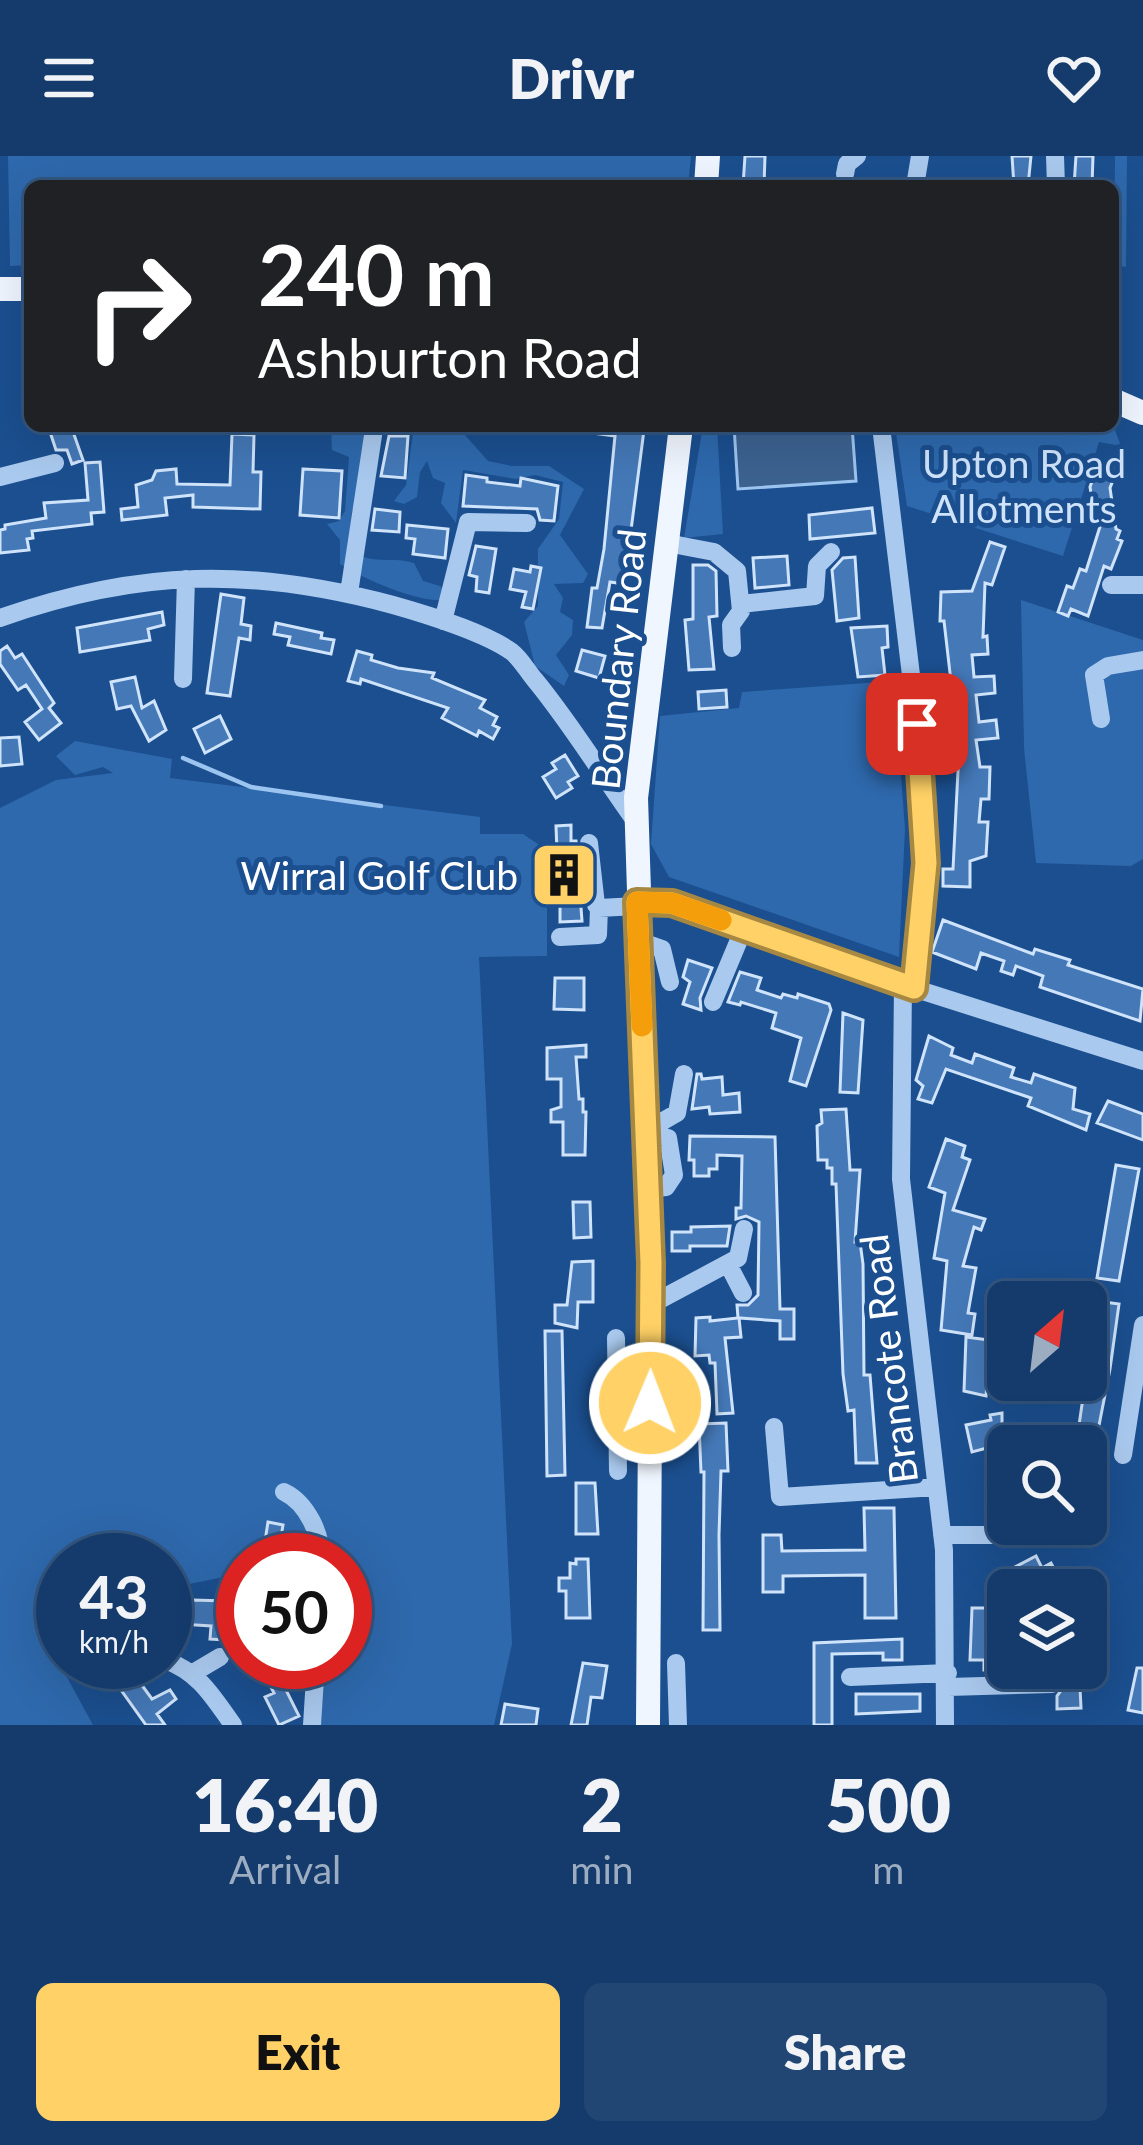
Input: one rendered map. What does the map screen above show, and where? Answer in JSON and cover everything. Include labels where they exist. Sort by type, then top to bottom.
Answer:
[{"type":"main road","name":"Boundary Road","points":[[649,1725],[650,1305],[636,823],[680,432]]},
{"type":"street","points":[[349,593],[374,432]]},
{"type":"street","name":"Brancote Road","points":[[881,432],[917,724],[926,863],[908,986],[901,1179],[942,1535],[948,1680],[945,1725]]},
{"type":"street","points":[[0,477],[56,463]]},
{"type":"street","points":[[443,621],[468,522],[526,523]]},
{"type":"street","points":[[667,543],[722,555],[737,571],[741,604],[740,616],[730,630],[732,648]]},
{"type":"street","points":[[741,604],[815,596],[817,566],[831,552]]},
{"type":"street","points":[[0,617],[137,582],[186,585],[224,576],[320,586],[443,621],[512,652],[556,706],[636,823]]},
{"type":"street","points":[[183,679],[186,585]]},
{"type":"street","points":[[1111,585],[1143,586]]},
{"type":"street","points":[[1101,719],[1094,675],[1108,666],[1143,660]]},
{"type":"street","points":[[560,937],[598,935],[599,908],[589,844]]},
{"type":"street","points":[[599,908],[672,903],[908,986],[1143,1061]]},
{"type":"street","points":[[713,1002],[743,928]]},
{"type":"street","points":[[639,941],[662,949],[670,982]]},
{"type":"street","points":[[645,1127],[677,1113],[684,1074]]},
{"type":"street","points":[[650,1305],[728,1264],[742,1251],[744,1229]]},
{"type":"street","points":[[728,1264],[743,1293]]},
{"type":"street","points":[[1123,1455],[1143,1325]]},
{"type":"street","points":[[616,1338],[618,1471]]},
{"type":"street","points":[[617,1404],[650,1403]]},
{"type":"street","points":[[774,1427],[780,1497],[936,1486]]},
{"type":"street","points":[[284,1492],[295,1497],[310,1516],[314,1533]]},
{"type":"street","points":[[942,1535],[987,1535]]},
{"type":"street","points":[[216,1660],[193,1672],[233,1725]]},
{"type":"street","points":[[676,1663],[678,1725]]},
{"type":"street","points":[[850,1677],[987,1682]]},
{"type":"street","points":[[312,1725],[314,1689]]},
{"type":"green space","points":[[8,156],[691,156],[689,180],[24,180],[24,265],[10,266]]},
{"type":"green space","points":[[1115,156],[1127,156],[1126,267],[1119,265],[1119,180],[1115,180]]},
{"type":"green space","points":[[331,432],[368,432],[363,493],[352,511],[350,531],[360,556],[414,563],[423,581],[440,586],[450,598],[411,595],[340,564],[340,540],[327,524],[339,521],[345,511],[349,457],[332,450]]},
{"type":"green space","points":[[413,432],[448,432],[465,435],[488,461],[549,466],[584,489],[560,535],[588,574],[583,583],[554,584],[563,598],[560,612],[573,620],[572,635],[556,655],[569,675],[564,686],[535,666],[524,622],[538,606],[538,549],[559,519],[563,482],[535,475],[516,479],[463,470],[456,523],[441,503],[445,483],[433,478],[427,461],[420,472],[417,497],[404,504],[394,501],[406,485]]},
{"type":"green space","points":[[702,432],[717,432],[723,534],[684,538]]},
{"type":"green space","name":"Upton Road Allotments","points":[[896,432],[1116,432],[1121,446],[1099,442],[1063,556],[907,506]]},
{"type":"green space","points":[[1021,600],[1143,640],[1143,859],[1131,866],[1036,863],[1024,748]]},
{"type":"green space","points":[[894,681],[905,829],[899,957],[669,877],[651,844],[660,716],[739,708],[742,692]]},
{"type":"green space","name":"Wirral Golf Club","points":[[75,741],[172,759],[170,778],[480,817],[480,834],[523,834],[538,844],[540,903],[547,903],[547,956],[479,957],[512,1644],[494,1725],[316,1725],[318,1689],[372,1689],[372,1533],[216,1533],[216,1579],[192,1583],[192,1533],[36,1533],[36,1689],[73,1689],[93,1725],[0,1725],[0,808],[56,780],[113,773],[103,767],[75,775],[56,756]]},
{"type":"shaded area","points":[[734,432],[852,432],[856,481],[738,489]]},
{"type":"building","points":[[745,156],[765,156],[764,180],[743,180]]},
{"type":"building","points":[[1012,156],[1031,156],[1029,180],[1014,180]]},
{"type":"building","points":[[1076,156],[1093,156],[1092,180],[1074,180]]},
{"type":"building","points":[[50,432],[73,432],[83,460],[72,464],[67,450],[56,450]]},
{"type":"building","points":[[644,432],[624,584],[610,582],[602,628],[587,627],[604,549],[615,436],[592,433]]},
{"type":"building","points":[[232,434],[254,435],[253,472],[261,472],[260,509],[193,507],[193,495],[165,498],[167,515],[122,520],[121,509],[138,507],[136,485],[152,480],[156,471],[176,469],[177,484],[230,485]]},
{"type":"building","points":[[389,436],[408,436],[405,478],[381,476]]},
{"type":"building","points":[[1100,459],[1119,465],[1110,488],[1120,531],[1117,539],[1122,541],[1111,569],[1104,566],[1088,616],[1071,609],[1068,616],[1058,612],[1067,586],[1073,588],[1080,569],[1086,571],[1103,517],[1095,519],[1090,487]]},
{"type":"building","points":[[100,462],[104,512],[91,513],[92,524],[32,531],[33,538],[27,539],[29,550],[0,553],[0,530],[5,525],[46,518],[44,503],[88,500],[85,463]]},
{"type":"building","points":[[303,469],[342,471],[339,518],[300,515]]},
{"type":"building","points":[[466,475],[520,486],[521,478],[558,486],[554,521],[540,520],[537,509],[463,506]]},
{"type":"building","points":[[872,508],[875,533],[810,539],[809,515]]},
{"type":"building","points":[[375,509],[400,512],[399,532],[372,530]]},
{"type":"building","points":[[407,525],[448,529],[445,558],[413,554],[415,539],[406,538]]},
{"type":"building","points":[[990,542],[1005,547],[992,585],[985,583],[983,637],[987,636],[988,654],[972,655],[974,677],[994,676],[995,693],[976,695],[979,722],[996,720],[998,738],[976,740],[980,767],[990,767],[989,799],[981,799],[979,822],[988,822],[986,856],[970,861],[970,887],[943,886],[943,869],[953,869],[959,751],[944,621],[940,621],[941,592],[972,591]]},
{"type":"building","points":[[476,546],[496,549],[489,593],[476,591],[477,577],[469,575]]},
{"type":"building","points":[[787,556],[789,585],[755,588],[753,558]]},
{"type":"building","points":[[855,557],[859,618],[837,621],[832,570],[843,558]]},
{"type":"building","points":[[693,565],[708,565],[716,571],[717,616],[709,617],[714,669],[689,670],[685,620],[693,619]]},
{"type":"building","points":[[531,566],[541,568],[533,609],[522,607],[526,592],[510,589],[514,569],[530,572]]},
{"type":"building","points":[[221,594],[244,598],[241,624],[251,626],[250,640],[239,638],[230,696],[207,693]]},
{"type":"building","points":[[162,612],[164,625],[148,629],[150,640],[80,652],[77,628]]},
{"type":"building","points":[[276,623],[322,633],[321,638],[334,640],[331,654],[288,645],[290,637],[274,634]]},
{"type":"building","points":[[887,626],[888,647],[882,648],[885,675],[858,677],[851,628]]},
{"type":"building","points":[[7,646],[15,658],[22,654],[54,703],[49,708],[61,723],[39,740],[25,722],[42,709],[26,685],[18,690],[0,664],[0,651]]},
{"type":"building","points":[[582,650],[605,656],[599,678],[576,671]]},
{"type":"building","points":[[357,651],[398,668],[434,673],[432,678],[485,700],[480,708],[497,717],[493,725],[499,728],[493,739],[442,718],[448,708],[361,679],[360,684],[348,681]]},
{"type":"building","points":[[135,677],[142,708],[154,701],[166,730],[149,741],[131,706],[117,709],[111,682]]},
{"type":"building","points":[[726,690],[727,707],[699,709],[698,692]]},
{"type":"building","points":[[220,716],[231,739],[205,753],[194,729]]},
{"type":"building","points":[[19,737],[22,764],[0,766],[0,738]]},
{"type":"building","points":[[565,755],[578,776],[568,782],[572,788],[556,798],[543,777]]},
{"type":"building","name":"Wirral Golf Club","points":[[571,825],[582,921],[560,922],[560,897],[547,898],[546,853],[557,852],[556,826]]},
{"type":"building","points":[[943,920],[1033,954],[1035,949],[1070,960],[1068,965],[1143,989],[1140,1021],[1040,987],[1043,976],[1016,966],[1013,975],[1001,971],[1004,961],[981,953],[976,969],[932,952]]},
{"type":"building","points":[[688,960],[712,968],[700,998],[701,1010],[683,1004],[690,982],[683,977]]},
{"type":"building","points":[[740,972],[761,978],[757,990],[781,998],[783,994],[797,998],[798,994],[829,1004],[806,1086],[790,1081],[801,1038],[772,1028],[776,1013],[728,1002]]},
{"type":"building","points":[[555,978],[584,978],[584,1010],[554,1009]]},
{"type":"building","points":[[843,1013],[863,1020],[858,1093],[840,1092]]},
{"type":"building","points":[[929,1036],[953,1048],[951,1055],[972,1063],[975,1054],[1014,1068],[1011,1077],[1031,1083],[1034,1074],[1075,1088],[1073,1109],[1090,1114],[1086,1130],[1028,1106],[1031,1098],[946,1069],[932,1103],[918,1099],[923,1086],[916,1080]]},
{"type":"building","points":[[586,1045],[586,1057],[576,1057],[579,1099],[586,1112],[585,1155],[563,1155],[563,1122],[551,1122],[551,1110],[561,1107],[561,1079],[547,1079],[547,1048]]},
{"type":"building","points":[[697,1074],[702,1079],[722,1077],[723,1095],[739,1093],[740,1112],[710,1114],[709,1107],[692,1109]]},
{"type":"building","points":[[1108,1101],[1143,1114],[1143,1140],[1097,1123]]},
{"type":"building","points":[[846,1109],[850,1170],[860,1170],[855,1242],[860,1242],[863,1264],[864,1375],[870,1375],[877,1463],[856,1463],[854,1410],[848,1411],[843,1374],[836,1184],[832,1184],[827,1160],[818,1160],[821,1110]]},
{"type":"building","points":[[690,1136],[775,1137],[780,1309],[794,1309],[794,1339],[780,1339],[780,1321],[739,1318],[741,1337],[725,1338],[733,1413],[717,1414],[715,1363],[710,1363],[709,1355],[695,1356],[696,1318],[738,1318],[737,1305],[748,1305],[758,1295],[759,1222],[746,1216],[736,1219],[736,1208],[741,1208],[742,1156],[717,1155],[717,1169],[709,1169],[709,1176],[694,1176]]},
{"type":"building","points":[[946,1139],[965,1146],[962,1157],[970,1160],[953,1210],[985,1219],[981,1230],[974,1227],[963,1266],[976,1268],[968,1313],[975,1314],[972,1335],[941,1330],[947,1261],[934,1258],[945,1193],[929,1187]]},
{"type":"building","points":[[1116,1165],[1139,1169],[1119,1281],[1097,1278]]},
{"type":"building","points":[[573,1202],[590,1202],[591,1237],[574,1238]]},
{"type":"building","points":[[730,1226],[727,1246],[672,1251],[672,1232]]},
{"type":"building","points":[[593,1261],[593,1302],[578,1302],[577,1328],[555,1323],[555,1305],[567,1305],[572,1262]]},
{"type":"building","points":[[1107,1302],[1119,1304],[1107,1384]]},
{"type":"building","points":[[545,1331],[562,1331],[565,1475],[547,1476]]},
{"type":"building","points":[[966,1337],[987,1340],[986,1396],[964,1391]]},
{"type":"building","points":[[1083,1401],[1104,1401],[1099,1425],[1079,1425]]},
{"type":"building","points":[[1002,1413],[1002,1425],[987,1425],[987,1448],[972,1452],[966,1425],[991,1420],[990,1415]]},
{"type":"building","points":[[726,1423],[728,1471],[721,1471],[719,1535],[720,1630],[703,1630],[704,1472],[699,1424]]},
{"type":"building","points":[[576,1483],[595,1483],[598,1534],[576,1534]]},
{"type":"building","points":[[864,1508],[894,1508],[896,1618],[865,1618],[865,1575],[783,1576],[783,1592],[763,1592],[763,1535],[781,1535],[782,1551],[865,1550]]},
{"type":"building","points":[[268,1522],[283,1525],[282,1533],[266,1533]]},
{"type":"building","points":[[1036,1556],[1042,1568],[1051,1563],[1054,1569],[1016,1569]]},
{"type":"building","points":[[576,1559],[588,1559],[590,1618],[566,1618],[566,1591],[559,1591],[559,1578],[570,1578],[570,1563],[576,1564]]},
{"type":"building","points":[[192,1600],[216,1601],[216,1639],[210,1639],[211,1626],[192,1625]]},
{"type":"building","points":[[972,1608],[987,1608],[987,1670],[984,1660],[970,1660]]},
{"type":"building","points":[[902,1639],[902,1660],[883,1660],[883,1653],[832,1654],[832,1725],[814,1725],[814,1643]]},
{"type":"building","points":[[583,1663],[607,1666],[602,1698],[591,1697],[587,1725],[571,1725]]},
{"type":"building","points":[[1137,1668],[1143,1668],[1143,1713],[1128,1710]]},
{"type":"building","points":[[120,1689],[145,1689],[152,1699],[170,1690],[176,1699],[157,1714],[165,1725],[146,1725]]},
{"type":"building","points":[[272,1689],[286,1689],[299,1716],[279,1725],[265,1697],[274,1693]]},
{"type":"building","points":[[1062,1689],[1080,1689],[1081,1708],[1057,1709]]},
{"type":"building","points":[[856,1694],[920,1694],[920,1711],[856,1714]]},
{"type":"building","points":[[505,1704],[538,1709],[536,1725],[501,1725]]},
{"type":"waterway","points":[[183,758],[251,787],[381,806]]},
{"type":"slow traffic","points":[[642,1026],[637,902],[672,903],[721,920]]},
{"type":"place","name":"Wirral Golf Club","points":[[564,875]]},
{"type":"route","points":[[650,1403],[651,1263],[637,902],[672,903],[914,988],[926,863],[917,724]]}]
